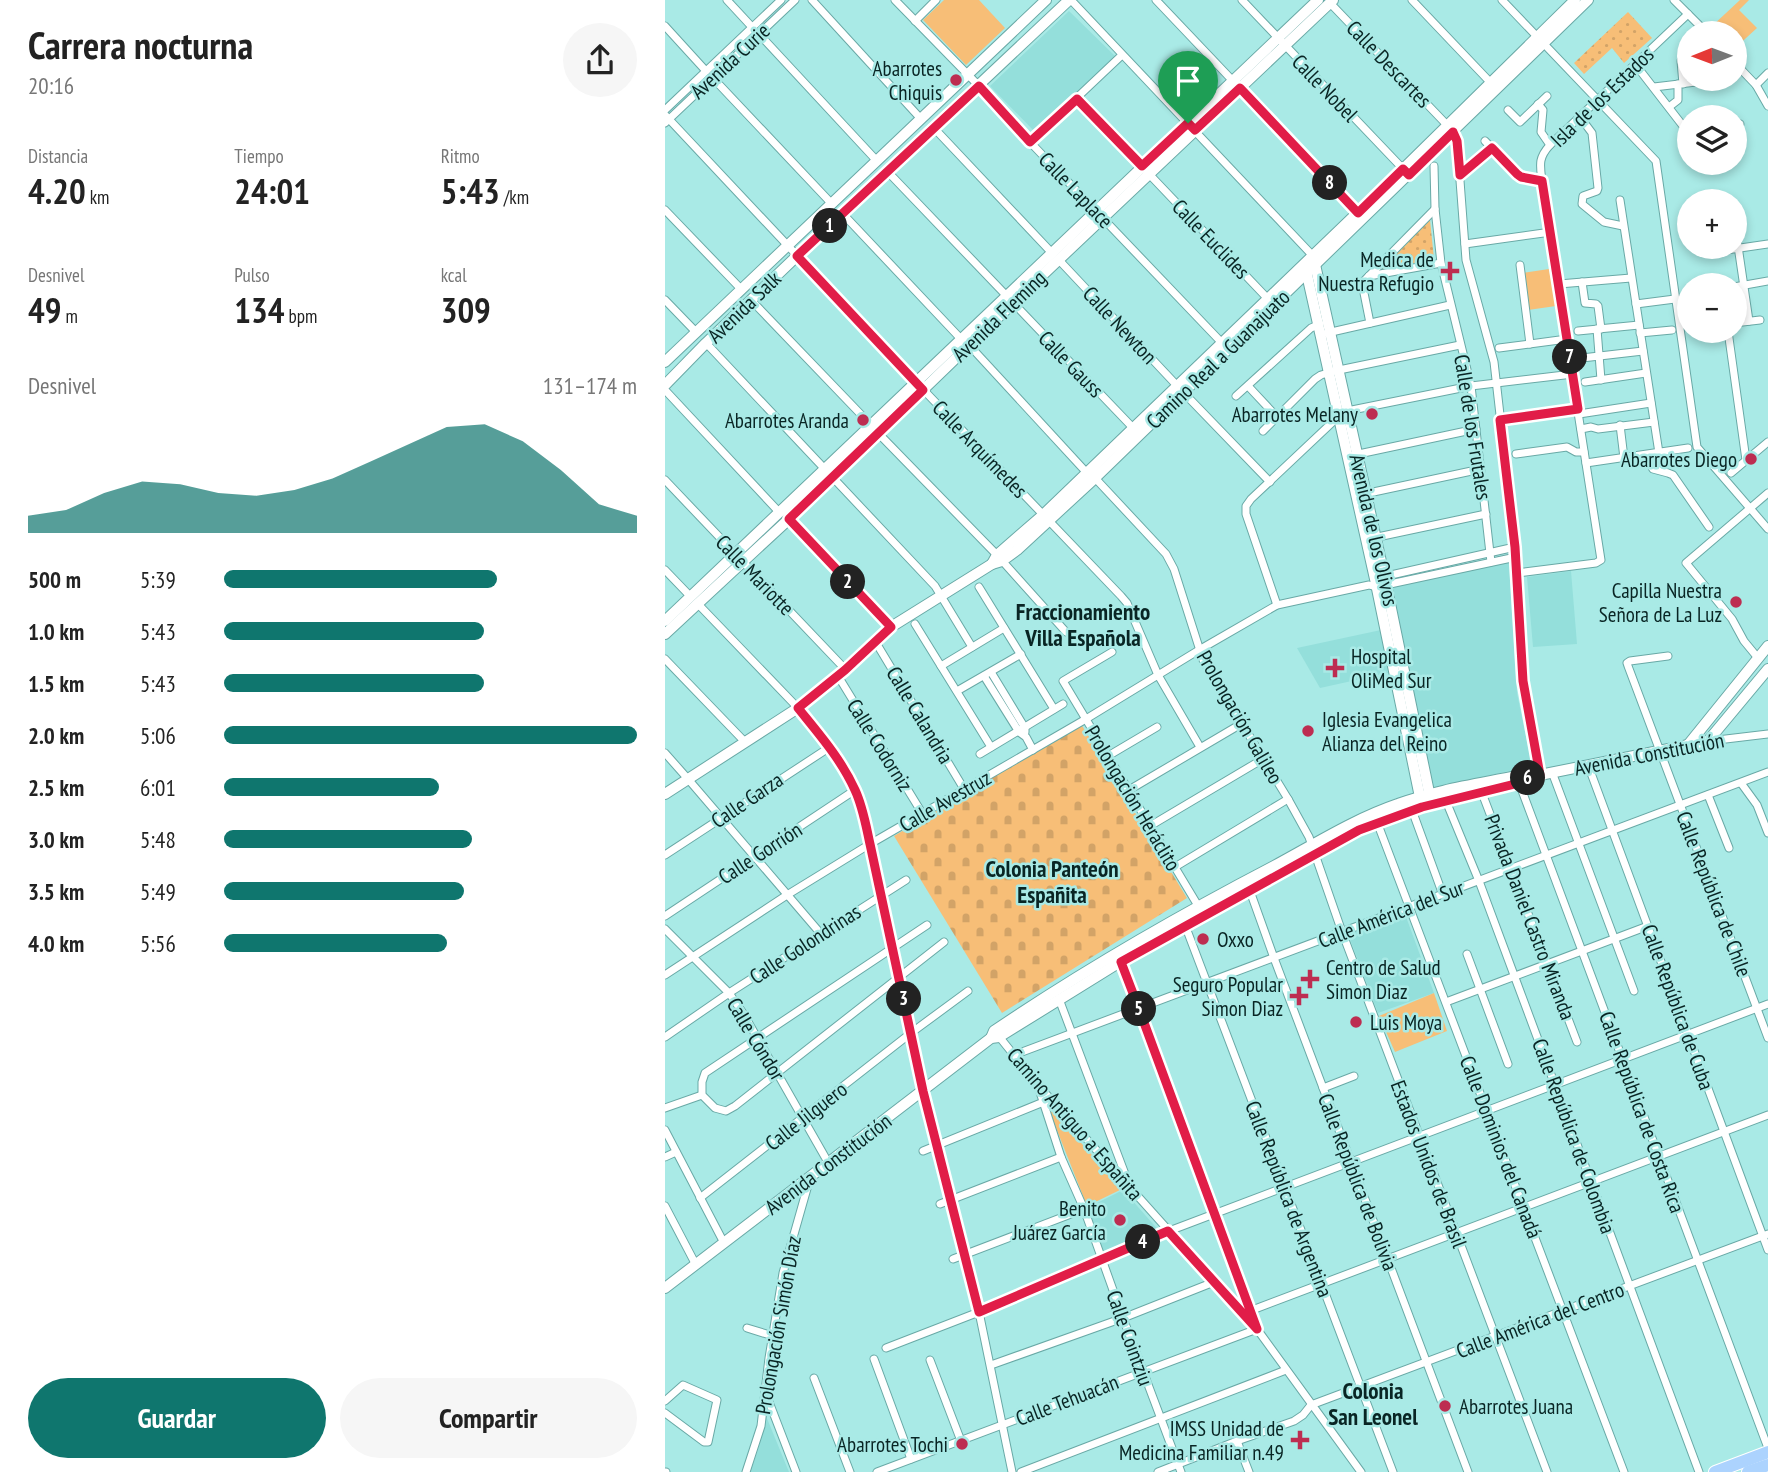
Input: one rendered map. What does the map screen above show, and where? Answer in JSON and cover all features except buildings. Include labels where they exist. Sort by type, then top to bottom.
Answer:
[{"type":"main road","name":"Avenida Salk","points":[[665,362],[1046,0]]},
{"type":"main road","name":"Avenida Salk","points":[[665,388],[706,343],[1070,0]]},
{"type":"main road","name":"Avenida Fleming","points":[[665,634],[694,600],[1281,41],[1318,0]]},
{"type":"main road","name":"Camino Real a Guanajuato","points":[[665,794],[798,708],[891,627],[997,560],[1047,518],[1450,129],[1541,39],[1575,0]]},
{"type":"main road","name":"Camino Real a Guanajuato","points":[[1450,129],[1490,82],[1588,0]]},
{"type":"main road","name":"Avenida Fleming","points":[[1281,41],[1331,2]]},
{"type":"main road","name":"Camino Real a Guanajuato","points":[[1310,265],[1358,213],[1406,172]]},
{"type":"main road","name":"Avenida de los Olivos","points":[[1310,265],[1371,539],[1423,803]]},
{"type":"main road","name":"Avenida Fleming","points":[[665,621],[694,600]]},
{"type":"main road","points":[[1688,745],[1768,646]]},
{"type":"main road","points":[[1708,741],[1768,669]]},
{"type":"main road","name":"Avenida Constitución","points":[[665,1288],[1054,991],[1313,850],[1423,803],[1552,772],[1708,741]]},
{"type":"main road","name":"Avenida Constitución","points":[[995,1036],[1185,925],[1201,911],[1250,891],[1357,820],[1400,803],[1446,801],[1482,793],[1518,780]]},
{"type":"main road","points":[[1715,1472],[1768,1450]]},
{"type":"main road","points":[[1748,1472],[1768,1465]]},
{"type":"street","points":[[727,0],[752,27]]},
{"type":"street","name":"Avenida Curie","points":[[666,119],[781,0]]},
{"type":"street","name":"Avenida Curie","points":[[665,110],[759,34],[795,0]]},
{"type":"street","points":[[812,0],[921,119]]},
{"type":"street","name":"Calle Laplace","points":[[895,0],[1225,346]]},
{"type":"street","points":[[915,21],[936,0]]},
{"type":"street","points":[[1070,0],[1191,127],[1310,265]]},
{"type":"street","points":[[1156,0],[1358,213]]},
{"type":"street","name":"Calle Nobel","points":[[1242,0],[1406,172]]},
{"type":"street","points":[[1412,0],[1490,82]]},
{"type":"street","points":[[1502,0],[1656,161],[1697,447],[1768,528]]},
{"type":"street","points":[[1674,0],[1695,21]]},
{"type":"street","name":"Calle Descartes","points":[[1331,2],[1450,129]]},
{"type":"street","name":"Isla de los Estados","points":[[1517,573],[1596,563],[1601,560],[1542,181],[1541,159],[1550,145],[1688,14]]},
{"type":"street","points":[[665,26],[832,204]]},
{"type":"street","points":[[759,34],[877,161]]},
{"type":"street","points":[[1030,142],[1122,55]]},
{"type":"street","points":[[1635,64],[1677,116]]},
{"type":"street","points":[[1756,85],[1768,73]]},
{"type":"street","points":[[1747,76],[1768,106]]},
{"type":"street","points":[[1654,87],[1677,84]]},
{"type":"street","points":[[1669,107],[1678,100],[1679,91]]},
{"type":"street","points":[[1508,110],[1520,122],[1547,96]]},
{"type":"street","name":"Calle Euclides","points":[[1077,99],[1271,302]]},
{"type":"street","points":[[1538,104],[1543,110],[1541,132],[1550,145]]},
{"type":"street","points":[[1580,117],[1592,133],[1598,188],[1597,191],[1584,194],[1582,204],[1604,222],[1623,226]]},
{"type":"street","name":"Calle Arquímedes","points":[[666,119],[1127,603],[1158,675],[1200,747]]},
{"type":"street","name":"Calle Newton","points":[[934,128],[1270,482]]},
{"type":"street","points":[[1450,129],[1457,141],[1466,260],[1494,362],[1516,557],[1523,681],[1535,776]]},
{"type":"street","points":[[1485,141],[1521,177],[1542,181]]},
{"type":"street","points":[[1460,175],[1492,148]]},
{"type":"street","name":"Calle de los Frutales","points":[[1434,166],[1441,263],[1471,386],[1491,562]]},
{"type":"street","name":"Calle Gauss","points":[[887,171],[1136,432]]},
{"type":"street","points":[[1620,200],[1659,453]]},
{"type":"street","points":[[1370,323],[1364,281],[1435,209]]},
{"type":"street","points":[[665,210],[741,289]]},
{"type":"street","name":"Prolongación Galileo","points":[[843,214],[1166,554],[1174,569],[1203,660],[1288,799],[1313,850]]},
{"type":"street","points":[[1465,244],[1551,232]]},
{"type":"street","points":[[1747,247],[1768,244]]},
{"type":"street","points":[[1369,276],[1441,263]]},
{"type":"street","points":[[1520,265],[1530,344]]},
{"type":"street","points":[[1559,284],[1631,278]]},
{"type":"street","points":[[1747,284],[1768,281]]},
{"type":"street","points":[[1582,282],[1585,303],[1598,306],[1601,380]]},
{"type":"street","points":[[1636,304],[1675,299]]},
{"type":"street","points":[[665,300],[696,332]]},
{"type":"street","points":[[751,300],[1066,632]]},
{"type":"street","points":[[1236,396],[1311,328],[1370,323],[1450,305]]},
{"type":"street","points":[[1747,309],[1749,321],[1760,320]]},
{"type":"street","points":[[1577,331],[1639,324]]},
{"type":"street","points":[[1640,334],[1672,330]]},
{"type":"street","points":[[1499,348],[1567,339]]},
{"type":"street","points":[[706,343],[935,586],[972,647]]},
{"type":"street","points":[[1730,343],[1747,460]]},
{"type":"street","points":[[1263,430],[1315,379],[1334,371],[1460,345]]},
{"type":"street","points":[[1581,358],[1643,351]]},
{"type":"street","points":[[1585,383],[1646,373]]},
{"type":"street","points":[[1277,605],[1246,514],[1246,506],[1343,414],[1471,386],[1573,374]]},
{"type":"street","points":[[1248,386],[1277,417]]},
{"type":"street","points":[[665,388],[891,627]]},
{"type":"street","points":[[1500,420],[1589,413],[1651,403]]},
{"type":"street","points":[[1589,413],[1591,427]]},
{"type":"street","points":[[1581,429],[1654,422]]},
{"type":"street","points":[[1620,425],[1624,458]]},
{"type":"street","points":[[1352,456],[1476,429]]},
{"type":"street","points":[[1731,473],[1768,442]]},
{"type":"street","points":[[1516,454],[1567,447],[1576,452],[1584,452]]},
{"type":"street","points":[[1586,463],[1688,449]]},
{"type":"street","points":[[1644,455],[1653,469],[1672,475],[1709,527]]},
{"type":"street","points":[[1361,494],[1481,469]]},
{"type":"street","name":"Calle Mariotte","points":[[665,480],[739,558],[841,673]]},
{"type":"street","points":[[1758,658],[1744,641],[1732,619],[1686,563],[1768,494]]},
{"type":"street","points":[[1371,539],[1486,514]]},
{"type":"street","points":[[1378,582],[1515,547]]},
{"type":"street","points":[[1378,582],[1516,557]]},
{"type":"street","points":[[665,569],[798,708],[830,747],[855,790],[870,844],[923,1091],[992,1365],[1012,1472]]},
{"type":"street","name":"Calle Avestruz","points":[[665,975],[870,844],[1277,605],[1378,582]]},
{"type":"street","points":[[979,587],[1053,709]]},
{"type":"street","points":[[915,624],[991,747]]},
{"type":"street","points":[[941,666],[1004,628]]},
{"type":"street","name":"Calle Calandria","points":[[875,641],[964,789]]},
{"type":"street","name":"Prolongación Heráclito","points":[[1112,652],[1063,681],[1201,911]]},
{"type":"street","points":[[957,691],[1021,654]]},
{"type":"street","name":"Calle República de Chile","points":[[1668,656],[1627,663],[1768,1038]]},
{"type":"street","points":[[665,659],[745,742]]},
{"type":"street","name":"Calle Codorniz","points":[[841,673],[922,813]]},
{"type":"street","points":[[987,674],[1033,750]]},
{"type":"street","points":[[980,754],[1023,732],[1063,704]]},
{"type":"street","points":[[1129,790],[1241,723]]},
{"type":"street","points":[[1108,756],[1157,727]]},
{"type":"street","name":"Avenida Constitución","points":[[1708,741],[1768,734]]},
{"type":"street","name":"Calle Garza","points":[[665,855],[830,747]]},
{"type":"street","points":[[665,753],[821,934]]},
{"type":"street","points":[[1150,826],[1263,759]]},
{"type":"street","name":"Calle República de Cuba","points":[[1588,765],[1765,1235],[1768,1250]]},
{"type":"street","points":[[1552,772],[1634,991]]},
{"type":"street","name":"Calle América del Sur","points":[[1014,1055],[1768,772]]},
{"type":"street","name":"Calle República de Costa Rica","points":[[1518,780],[1768,1450]]},
{"type":"street","points":[[1741,783],[1757,806],[1768,833]]},
{"type":"street","name":"Calle Gorrión","points":[[665,916],[855,790]]},
{"type":"street","name":"Privada Daniel Castro Miranda","points":[[1482,793],[1577,1042]]},
{"type":"street","points":[[1709,795],[1729,848]]},
{"type":"street","points":[[1175,867],[1288,799]]},
{"type":"street","name":"Calle República de Colombia","points":[[1446,801],[1479,881],[1699,1472]]},
{"type":"street","points":[[1423,803],[1443,895]]},
{"type":"street","name":"Calle Dominios del Canadá","points":[[1377,822],[1624,1472]]},
{"type":"street","name":"Estados Unidos de Brasil","points":[[1313,850],[1547,1472]]},
{"type":"street","name":"Calle Golondrinas","points":[[665,1037],[906,880]]},
{"type":"street","name":"Calle República de Bolivia","points":[[1250,891],[1468,1472]]},
{"type":"street","points":[[927,925],[705,1073],[702,1095],[715,1108],[726,1111],[735,1106],[944,942]]},
{"type":"street","name":"Calle República de Argentina","points":[[1185,925],[1393,1472]]},
{"type":"street","points":[[1446,1002],[1648,926]]},
{"type":"street","name":"Calle Cóndor","points":[[665,929],[729,993],[743,1013],[828,1164]]},
{"type":"street","points":[[1467,954],[1508,1064]]},
{"type":"street","points":[[1121,962],[1215,1214],[1247,1312],[1768,1115]]},
{"type":"street","name":"Calle Jilguero","points":[[701,1198],[968,991]]},
{"type":"street","points":[[1059,999],[1130,1187]]},
{"type":"street","points":[[886,1348],[979,1312],[1168,1231],[1768,1004]]},
{"type":"street","name":"Camino Antiguo a Españita","points":[[995,1036],[1038,1085]]},
{"type":"street","points":[[1323,1088],[1354,1076]]},
{"type":"street","name":"Calle Cointziu","points":[[1038,1085],[1046,1100],[1061,1157],[1084,1209],[1179,1468]]},
{"type":"street","points":[[665,1108],[702,1095]]},
{"type":"street","points":[[923,1151],[1046,1100]]},
{"type":"street","name":"Camino Antiguo a Españita","points":[[1046,1100],[1130,1187],[1214,1282],[1247,1312],[1361,1472]]},
{"type":"street","points":[[665,1130],[724,1243]]},
{"type":"street","points":[[665,1157],[676,1152]]},
{"type":"street","points":[[940,1205],[1061,1157]]},
{"type":"street","name":"Prolongación Simón Díaz","points":[[746,1472],[761,1426],[783,1273],[810,1178]]},
{"type":"street","points":[[665,1206],[696,1265]]},
{"type":"street","points":[[953,1259],[1084,1209]]},
{"type":"street","name":"Calle América del Centro","points":[[1158,1472],[1179,1468],[1237,1441],[1294,1421],[1311,1405],[1765,1235]]},
{"type":"street","points":[[992,1365],[1214,1282]]},
{"type":"street","points":[[747,1328],[773,1336]]},
{"type":"street","name":"Calle Tehuacán","points":[[877,1472],[1257,1329]]},
{"type":"street","points":[[874,1359],[911,1460]]},
{"type":"street","points":[[930,1360],[961,1441]]},
{"type":"street","points":[[1021,1472],[1286,1370]]},
{"type":"street","points":[[814,1378],[851,1472]]},
{"type":"street","points":[[665,1401],[683,1385],[717,1400],[706,1443],[667,1418]]},
{"type":"street","points":[[765,1393],[796,1472]]},
{"type":"street","points":[[1237,1441],[1249,1472]]},
{"type":"shaded area","points":[[1069,11],[1117,58],[1033,130],[990,86]]},
{"type":"shaded area","points":[[1509,562],[1517,693],[1532,766],[1433,788],[1391,588]]},
{"type":"shaded area","points":[[1571,571],[1577,644],[1533,647],[1527,577]]},
{"type":"shaded area","points":[[1381,630],[1388,673],[1320,688],[1297,648]]},
{"type":"shaded area","points":[[1405,914],[1434,993],[1378,1013],[1348,934]]},
{"type":"shaded area","name":"Benito Juárez García","points":[[1123,1190],[1161,1233],[1103,1257],[1087,1208]]},
{"type":"shaded area","points":[[766,1416],[789,1472],[750,1472]]},
{"type":"green space","points":[[944,0],[979,0],[1005,28],[966,65],[923,20]]},
{"type":"green space","points":[[1740,0],[1749,0],[1739,10],[1757,28],[1747,37],[1747,21],[1717,21]]},
{"type":"green space","points":[[1628,12],[1652,38],[1624,63],[1612,48],[1584,74],[1574,63]]},
{"type":"green space","points":[[1430,220],[1434,259],[1380,271]]},
{"type":"green space","points":[[1549,269],[1556,306],[1528,310],[1523,273]]},
{"type":"green space","points":[[1081,724],[1187,898],[1002,1013],[894,836]]},
{"type":"green space","points":[[1434,993],[1447,1031],[1395,1052],[1379,1016]]},
{"type":"green space","points":[[1047,1105],[1118,1184],[1122,1189],[1087,1206]]},
{"type":"place","name":"Abarrotes Chiquis","points":[[956,80]]},
{"type":"place","name":"Medica de Nuestra Refugio","points":[[1450,271]]},
{"type":"place","name":"Abarrotes Melany","points":[[1372,414]]},
{"type":"place","name":"Abarrotes Aranda","points":[[863,420]]},
{"type":"place","name":"Abarrotes Diego","points":[[1751,459]]},
{"type":"place","name":"Capilla Nuestra Señora de La Luz","points":[[1736,602]]},
{"type":"place","name":"Hospital OliMed Sur","points":[[1335,668]]},
{"type":"place","name":"Iglesia Evangelica Alianza del Reino","points":[[1308,731]]},
{"type":"place","name":"Oxxo","points":[[1203,939]]},
{"type":"place","name":"Centro de Salud Simon Diaz","points":[[1310,979]]},
{"type":"place","name":"Seguro Popular Simon Diaz","points":[[1299,996]]},
{"type":"place","name":"Luis Moya","points":[[1356,1022]]},
{"type":"place","name":"Benito Juárez García","points":[[1120,1220]]},
{"type":"place","name":"Abarrotes Juana","points":[[1445,1406]]},
{"type":"place","name":"IMSS Unidad de Medicina Familiar n.49","points":[[1300,1440]]},
{"type":"place","name":"Abarrotes Tochi","points":[[962,1444]]},
{"type":"district","name":"Fraccionamiento Villa Española","points":[[1083,624]]},
{"type":"district","name":"Colonia Panteón Españita","points":[[1052,881]]},
{"type":"district","name":"Colonia San Leonel","points":[[1373,1403]]},
{"type":"route","points":[[979,86],[1030,142],[1077,99],[1142,166],[1188,123],[1195,130],[1240,88],[1358,213],[1403,169],[1409,175],[1453,132],[1457,141],[1460,175],[1492,148],[1521,177],[1542,181],[1578,409],[1500,420],[1515,547],[1525,700],[1540,775],[1519,783],[1422,807],[1359,830],[1121,962],[1257,1329],[1168,1231],[979,1312],[923,1091],[860,804],[830,747],[798,708],[845,670],[891,627],[789,519],[923,390],[797,256],[979,86]]}]
